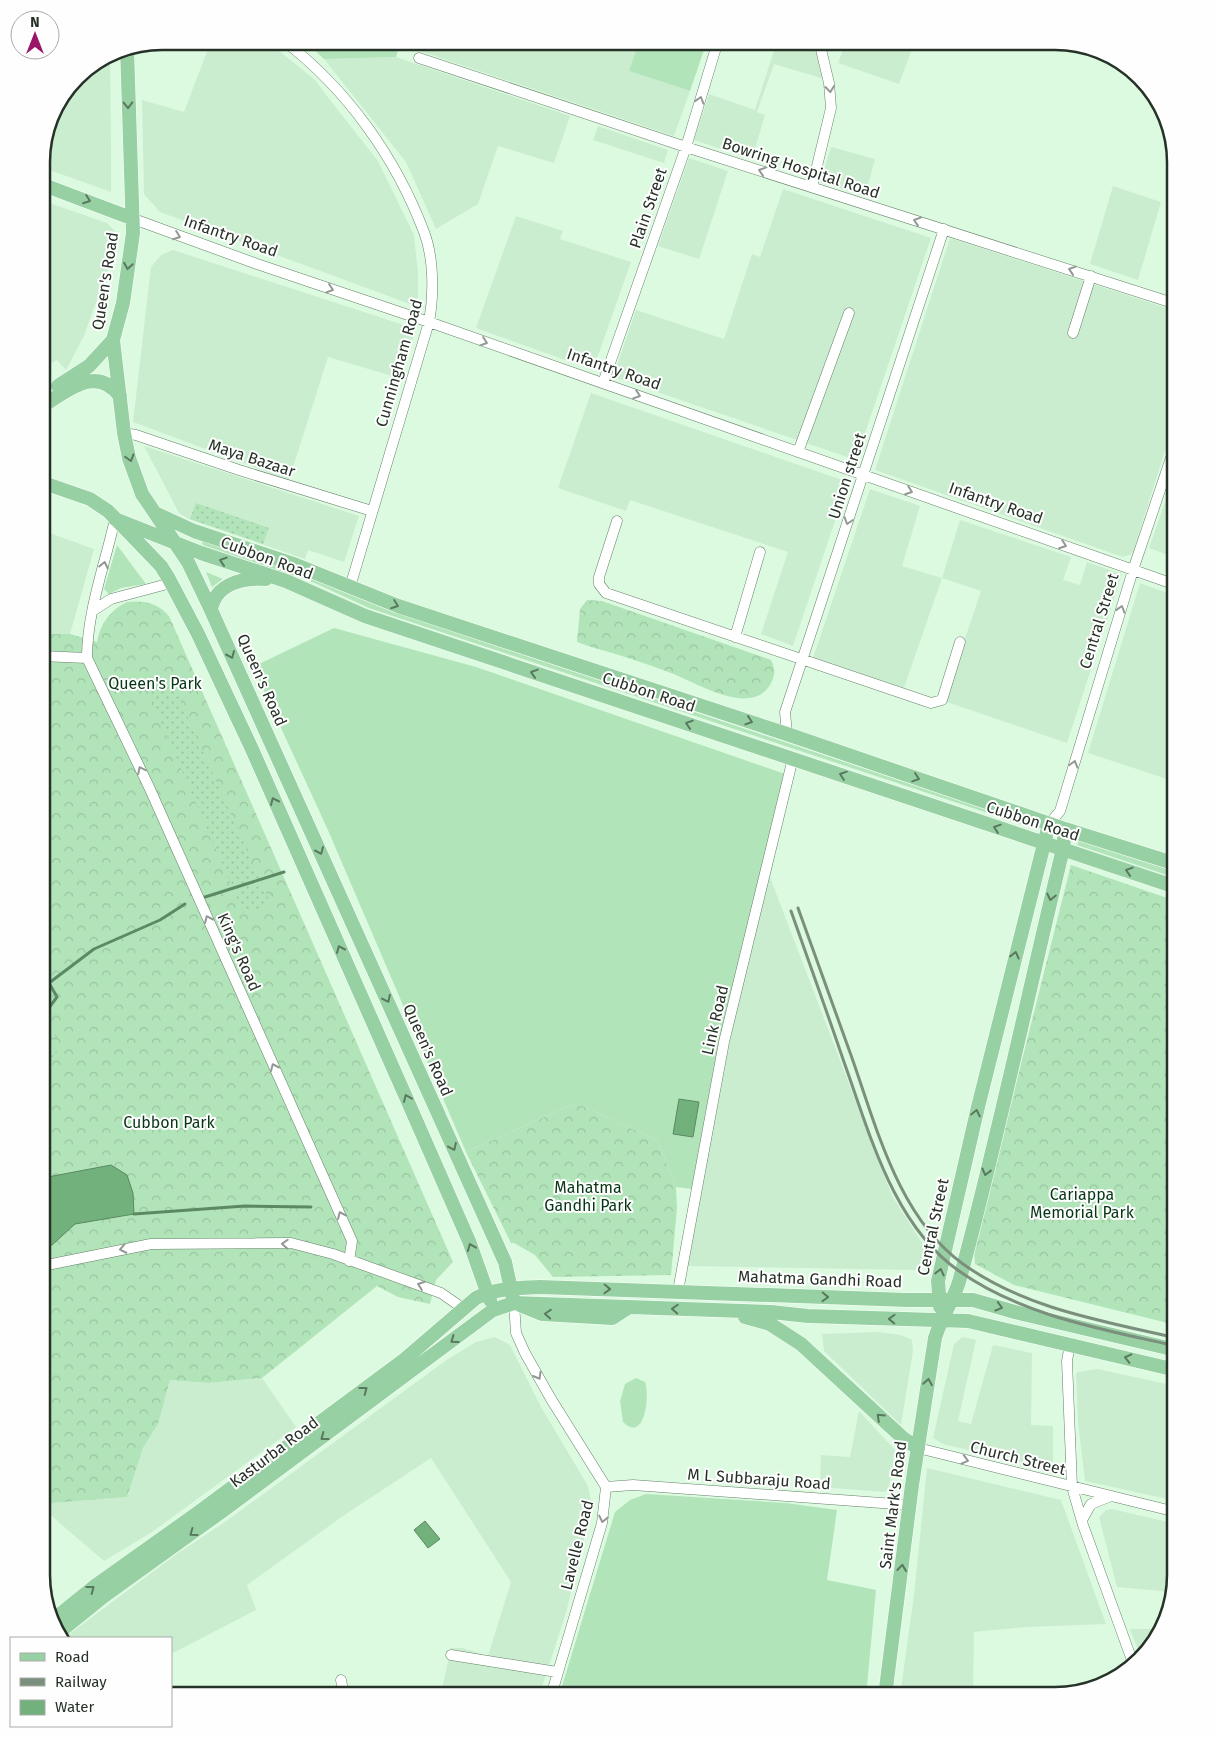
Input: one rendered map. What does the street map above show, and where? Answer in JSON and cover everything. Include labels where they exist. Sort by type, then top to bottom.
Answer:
[{"type":"main road","name":"Queen's Road","points":[[129,55],[132,245],[123,303],[113,340],[124,433],[129,458],[142,494],[188,562],[211,610],[482,1210],[506,1266],[514,1303]]},
{"type":"main road","name":"Infantry Road","points":[[50,187],[131,218]]},
{"type":"main road","points":[[50,390],[89,366],[113,340]]},
{"type":"main road","points":[[50,401],[76,386],[93,380],[102,380],[112,385],[120,396]]},
{"type":"main road","name":"Cubbon Road","points":[[50,485],[90,499],[108,510],[160,566],[170,581]]},
{"type":"main road","name":"Cubbon Road","points":[[157,514],[194,531],[296,565],[398,606],[787,734],[1049,824],[1167,861]]},
{"type":"main road","name":"Cubbon Road","points":[[115,519],[175,543],[286,581],[365,616],[1167,884]]},
{"type":"main road","points":[[211,610],[218,593],[230,584],[254,578],[286,581]]},
{"type":"main road","points":[[170,581],[198,634],[251,748],[406,1095],[469,1240],[493,1310]]},
{"type":"main road","name":"Central Street","points":[[945,1299],[938,1281],[987,1068],[1049,824]]},
{"type":"main road","name":"Central Street","points":[[940,1320],[945,1299],[958,1284],[1010,1074],[1065,829]]},
{"type":"main road","points":[[987,1068],[1010,1074]]},
{"type":"main road","name":"Mahatma Gandhi Road","points":[[487,1293],[511,1288],[898,1300],[972,1300],[1167,1348]]},
{"type":"main road","name":"Kasturba Road","points":[[58,1616],[95,1586],[222,1496],[406,1359],[476,1298],[487,1293]]},
{"type":"main road","points":[[514,1303],[977,1322],[1167,1368]]},
{"type":"main road","name":"Kasturba Road","points":[[64,1628],[104,1596],[222,1512],[493,1310],[514,1303]]},
{"type":"main road","points":[[721,1311],[770,1324],[785,1332],[801,1344],[904,1439],[918,1448]]},
{"type":"main road","name":"Saint Mark's Road","points":[[886,1687],[909,1505],[940,1320]]},
{"type":"street","name":"Cunningham Road","points":[[294,50],[332,83],[389,158],[425,233],[433,297],[429,322],[350,587]]},
{"type":"street","name":"Plain Street","points":[[603,383],[686,147],[715,50]]},
{"type":"street","points":[[812,187],[831,108],[829,83],[822,50]]},
{"type":"street","name":"Bowring Hospital Road","points":[[419,58],[686,147],[1167,301]]},
{"type":"street","name":"Infantry Road","points":[[131,218],[257,264],[864,474],[1167,583]]},
{"type":"street","name":"Union street","points":[[787,734],[785,712],[944,229]]},
{"type":"street","points":[[1073,333],[1091,276]]},
{"type":"street","points":[[798,452],[849,313]]},
{"type":"street","name":"Maya Bazaar","points":[[124,433],[372,511]]},
{"type":"street","name":"Central Street","points":[[1049,824],[1060,811],[1133,570],[1167,470]]},
{"type":"street","points":[[50,656],[87,658],[87,638],[115,519]]},
{"type":"street","points":[[617,521],[599,577],[602,590],[736,638],[935,704],[942,700],[960,642]]},
{"type":"street","points":[[736,638],[760,552]]},
{"type":"street","points":[[94,610],[111,599],[170,581]]},
{"type":"street","name":"King's Road","points":[[87,658],[149,786],[352,1241],[349,1261]]},
{"type":"street","name":"Link Road","points":[[678,1292],[724,1042],[793,758]]},
{"type":"street","name":"Central Street","points":[[1060,811],[1065,829]]},
{"type":"street","points":[[50,1263],[162,1244],[291,1243],[333,1254],[442,1293],[464,1308]]},
{"type":"street","name":"Lavelle Road","points":[[514,1303],[516,1333],[528,1358],[606,1487],[602,1523],[553,1687]]},
{"type":"street","points":[[1070,1344],[1066,1361],[1072,1487],[1131,1657]]},
{"type":"street","name":"Church Street","points":[[918,1448],[1167,1510]]},
{"type":"street","name":"M L Subbaraju Road","points":[[606,1487],[633,1485],[909,1505]]},
{"type":"street","points":[[1082,1520],[1091,1504],[1112,1496]]},
{"type":"street","points":[[451,1655],[557,1672]]},
{"type":"street","points":[[340,1680],[342,1687]]},
{"type":"shaded area","points":[[208,50],[278,50],[315,80],[378,161],[414,235],[418,273],[418,307],[160,212],[144,194],[142,100],[184,112]]},
{"type":"shaded area","points":[[417,50],[636,50],[629,71],[690,91],[674,136]]},
{"type":"shaded area","points":[[774,50],[818,50],[824,79],[774,64],[757,112],[765,115],[752,159],[694,140],[709,94],[755,110]]},
{"type":"shaded area","points":[[843,50],[912,50],[899,84],[838,63]]},
{"type":"shaded area","points":[[396,57],[570,116],[554,163],[498,146],[478,204],[436,229],[406,162],[324,59]]},
{"type":"shaded area","points":[[110,63],[111,192],[50,170],[51,147],[62,112],[78,88],[94,73]]},
{"type":"shaded area","points":[[598,126],[668,150],[664,163],[593,140]]},
{"type":"shaded area","points":[[831,147],[875,159],[865,196],[820,182]]},
{"type":"shaded area","points":[[689,158],[728,171],[699,259],[658,246]]},
{"type":"shaded area","points":[[1113,186],[1161,202],[1138,280],[1090,264]]},
{"type":"shaded area","points":[[783,189],[931,238],[856,460],[613,377],[636,310],[724,339],[752,254],[760,257]]},
{"type":"shaded area","points":[[50,203],[107,223],[117,233],[118,240],[84,336],[66,370],[57,360],[50,364]]},
{"type":"shaded area","points":[[516,216],[563,231],[560,239],[631,262],[593,370],[476,328]]},
{"type":"shaded area","points":[[950,238],[1167,308],[1167,444],[1133,552],[1130,555],[1123,557],[875,470]]},
{"type":"shaded area","points":[[173,250],[416,329],[399,378],[328,357],[289,480],[133,422],[151,267],[161,255]]},
{"type":"shaded area","points":[[591,393],[848,482],[793,646],[761,634],[788,552],[630,500],[626,511],[558,488]]},
{"type":"shaded area","points":[[144,446],[359,516],[344,562],[308,550],[305,559],[189,519],[179,513]]},
{"type":"shaded area","points":[[870,489],[920,506],[902,566],[942,578],[904,688],[813,658]]},
{"type":"shaded area","points":[[1167,497],[1167,555],[1149,548]]},
{"type":"shaded area","points":[[960,520],[1071,557],[1063,580],[1080,585],[1087,562],[1122,574],[1067,743],[944,701],[981,591],[942,578]]},
{"type":"shaded area","points":[[50,533],[94,549],[70,634],[50,634]]},
{"type":"shaded area","points":[[1140,583],[1167,593],[1167,779],[1088,753]]},
{"type":"shaded area","points":[[768,872],[892,1196],[926,1249],[922,1263],[915,1270],[686,1266],[727,1042]]},
{"type":"shaded area","points":[[877,1332],[901,1335],[912,1340],[913,1351],[901,1425],[824,1351],[822,1334]]},
{"type":"shaded area","points":[[495,1337],[510,1345],[541,1407],[588,1486],[592,1506],[566,1613],[542,1687],[442,1687],[451,1648],[463,1648],[488,1656],[511,1582],[431,1458],[343,1516],[247,1585],[256,1610],[172,1653],[172,1637],[69,1637],[68,1635],[178,1553],[225,1522],[448,1359],[476,1342]]},
{"type":"shaded area","points":[[963,1337],[976,1340],[958,1421],[971,1424],[993,1345],[1032,1353],[1031,1425],[1053,1426],[1053,1460],[1051,1466],[1045,1468],[1023,1463],[943,1444],[933,1438],[954,1344]]},
{"type":"shaded area","points":[[1097,1369],[1167,1384],[1167,1499],[1085,1481],[1078,1423],[1076,1374]]},
{"type":"shaded area","points":[[262,1378],[296,1427],[152,1532],[104,1561],[50,1515],[50,1503],[127,1497],[143,1448],[158,1424],[170,1380],[208,1383]]},
{"type":"shaded area","points":[[859,1411],[895,1450],[889,1488],[885,1492],[820,1487],[821,1455],[850,1457]]},
{"type":"shaded area","points":[[927,1468],[1061,1500],[1106,1624],[1027,1627],[974,1632],[973,1687],[901,1687],[914,1595]]},
{"type":"shaded area","points":[[1112,1509],[1167,1522],[1166,1592],[1117,1587],[1099,1517],[1106,1510]]},
{"type":"shaded area","points":[[1130,1629],[1153,1629],[1144,1643],[1138,1650]]},
{"type":"green space","points":[[314,50],[398,50],[396,57],[324,59]]},
{"type":"green space","points":[[636,50],[704,50],[690,91],[629,71]]},
{"type":"green space","points":[[196,503],[269,528],[263,544],[190,519]]},
{"type":"green space","points":[[205,541],[318,579],[383,608],[1033,825],[1033,828],[369,608],[315,583],[203,545],[202,542]]},
{"type":"green space","points":[[117,545],[146,584],[121,588],[109,594],[104,589]]},
{"type":"green space","points":[[206,572],[223,579],[212,587]]},
{"type":"green space","points":[[587,600],[602,601],[771,660],[774,667],[772,682],[761,694],[751,698],[738,698],[711,691],[676,675],[577,642],[580,609]]},
{"type":"green space","points":[[127,602],[150,603],[160,608],[169,616],[453,1262],[436,1280],[430,1304],[398,1297],[377,1286],[262,1378],[208,1383],[170,1380],[158,1424],[143,1448],[127,1497],[50,1503],[50,634],[70,634],[97,642],[103,624],[111,613]]},
{"type":"green space","points":[[334,628],[476,667],[785,774],[722,1040],[692,1189],[676,1187],[658,1141],[576,1103],[466,1152],[327,828],[253,667]]},
{"type":"green space","points":[[158,684],[174,686],[271,904],[244,914],[149,695],[150,691]]},
{"type":"green space","points":[[1079,840],[1167,869],[1167,875],[1077,845]]},
{"type":"green space","name":"Cariappa Memorial Park","points":[[1071,865],[1167,898],[1167,1323],[1014,1285],[975,1264],[974,1251]]},
{"type":"green space","points":[[50,1018],[51,1018],[60,1048],[50,1060]]},
{"type":"green space","name":"Mahatma Gandhi Park","points":[[576,1103],[658,1141],[676,1187],[677,1208],[671,1275],[553,1277],[535,1255],[511,1243],[466,1152]]},
{"type":"green space","points":[[636,1378],[645,1382],[646,1406],[641,1422],[636,1427],[630,1427],[623,1422],[620,1401],[625,1384]]},
{"type":"green space","points":[[646,1494],[786,1503],[837,1510],[827,1580],[876,1590],[867,1687],[562,1687],[615,1512],[630,1500]]},
{"type":"water","points":[[679,1099],[699,1102],[693,1137],[673,1134]]},
{"type":"water","points":[[111,1165],[127,1175],[133,1193],[134,1214],[75,1224],[50,1245],[50,1177]]},
{"type":"water","points":[[425,1521],[440,1539],[428,1548],[414,1530]]},
{"type":"waterway","points":[[202,898],[284,872]]},
{"type":"waterway","points":[[50,982],[94,949],[160,920],[185,904]]},
{"type":"waterway","points":[[50,985],[57,997],[50,1006]]},
{"type":"waterway","points":[[134,1214],[245,1206],[311,1207]]},
{"type":"railway","points":[[798,908],[881,1142],[906,1197],[922,1222],[941,1245],[963,1264],[987,1279],[1039,1303],[1093,1319],[1167,1336]]},
{"type":"railway","points":[[791,911],[874,1148],[900,1204],[936,1252],[959,1271],[984,1286],[1036,1310],[1091,1327],[1167,1344]]},
{"type":"park label","name":"Queen's Park","points":[[155,683]]},
{"type":"park label","name":"Cubbon Park","points":[[169,1122]]}]
